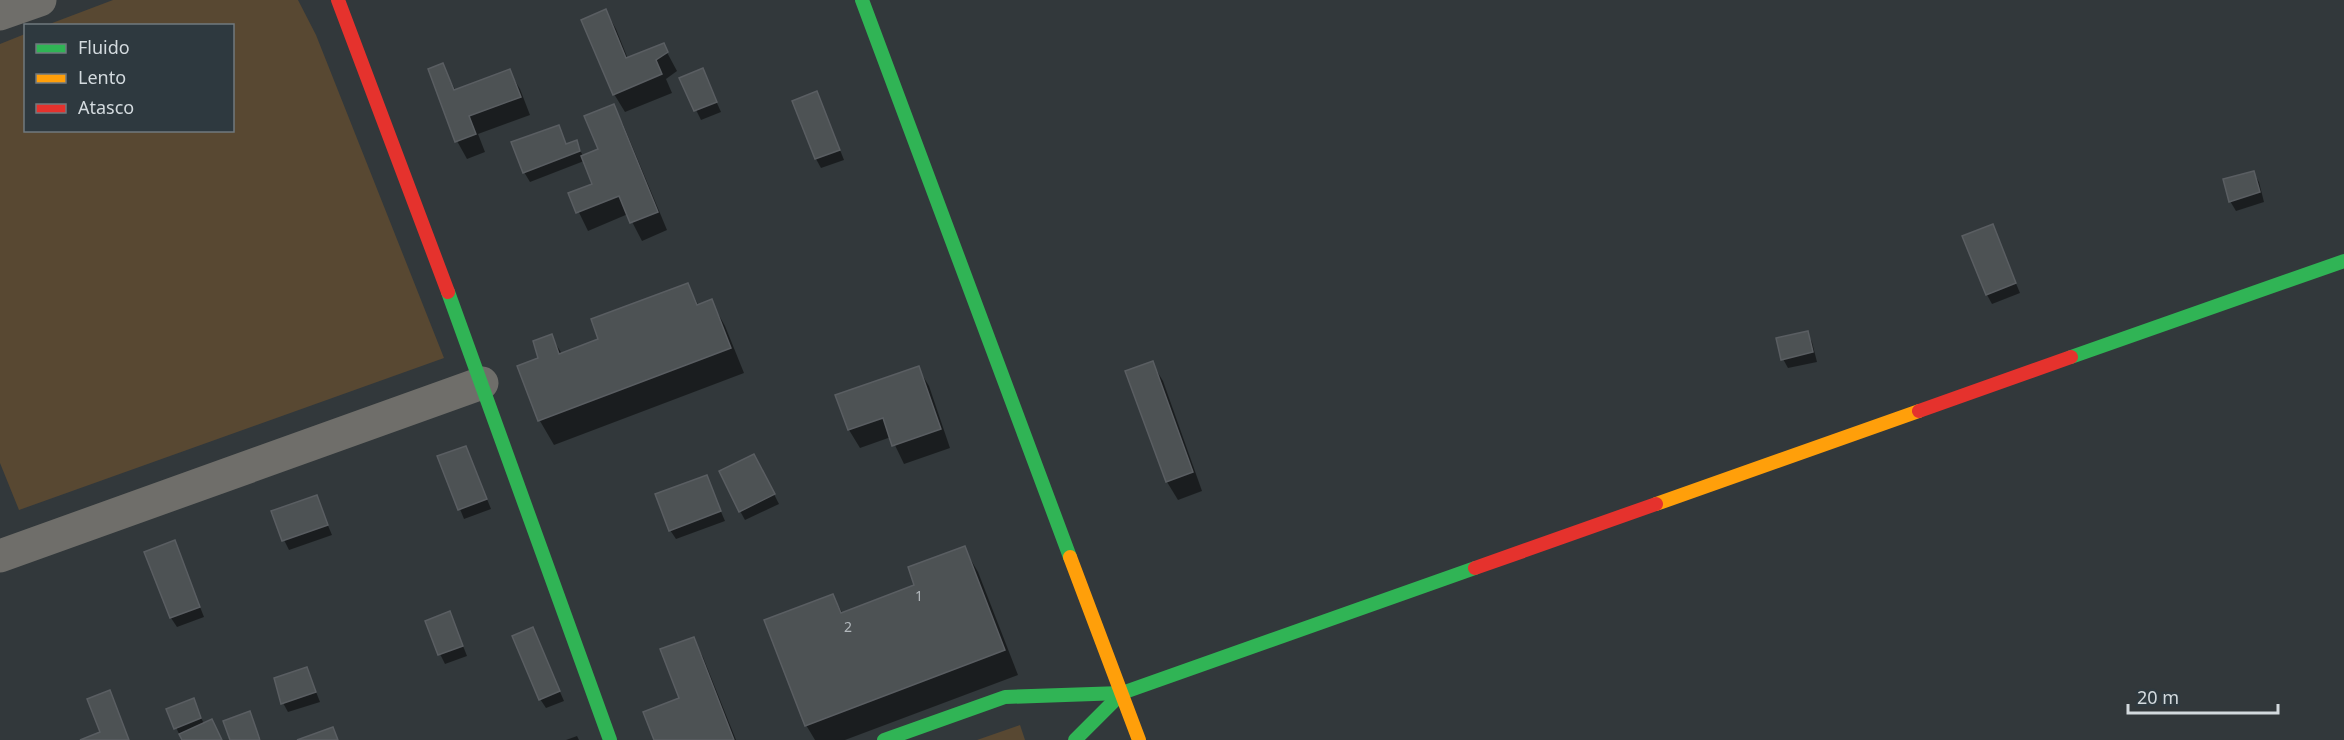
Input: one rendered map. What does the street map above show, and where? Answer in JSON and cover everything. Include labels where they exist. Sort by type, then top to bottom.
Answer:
[{"type":"street","points":[[0,14],[40,0]]},
{"type":"street","points":[[338,0],[482,383],[610,740]]},
{"type":"street","points":[[862,0],[1139,740]]},
{"type":"street","points":[[884,740],[1005,698],[1122,693],[2344,261]]},
{"type":"street","points":[[2,551],[482,383]]},
{"type":"street","points":[[1076,740],[1122,693]]},
{"type":"shaded area","points":[[113,0],[298,0],[316,35],[444,358],[19,510],[0,463],[0,44],[24,34],[24,132],[234,132],[234,24],[50,24]]},
{"type":"shaded area","points":[[1020,725],[1025,740],[977,740]]},
{"type":"building","points":[[606,9],[626,58],[664,43],[668,52],[656,60],[662,74],[613,95],[581,20]]},
{"type":"building","points":[[443,63],[454,90],[510,69],[521,97],[469,116],[476,134],[455,142],[428,69]]},
{"type":"building","points":[[703,68],[717,102],[694,111],[679,78]]},
{"type":"building","points":[[817,91],[840,150],[815,159],[792,101]]},
{"type":"building","points":[[614,104],[658,212],[630,223],[619,196],[576,213],[568,193],[592,184],[581,156],[598,149],[584,116]]},
{"type":"building","points":[[559,125],[566,144],[577,140],[580,151],[523,173],[511,142]]},
{"type":"building","points":[[2254,171],[2260,192],[2229,202],[2223,179]]},
{"type":"building","points":[[1993,224],[2016,283],[1986,295],[1962,236]]},
{"type":"building","points":[[688,283],[697,305],[712,299],[731,348],[538,421],[517,366],[538,358],[533,341],[552,334],[559,354],[598,339],[591,319]]},
{"type":"building","points":[[1808,331],[1813,352],[1781,360],[1776,338]]},
{"type":"building","points":[[1153,361],[1193,472],[1166,482],[1125,371]]},
{"type":"building","points":[[919,366],[941,429],[892,446],[883,418],[848,430],[835,395]]},
{"type":"building","points":[[466,446],[487,499],[458,510],[437,456]]},
{"type":"building","points":[[754,454],[775,494],[739,512],[719,471]]},
{"type":"building","points":[[707,475],[721,511],[669,531],[655,494]]},
{"type":"building","points":[[317,495],[328,525],[282,541],[271,511]]},
{"type":"building","points":[[175,540],[200,607],[170,618],[144,552]]},
{"type":"building","points":[[965,546],[1005,650],[805,726],[764,620],[833,594],[841,613],[914,585],[908,567]]},
{"type":"building","points":[[450,611],[463,646],[438,655],[425,621]]},
{"type":"building","points":[[533,627],[560,691],[539,700],[512,636]]},
{"type":"building","points":[[694,637],[734,740],[654,740],[643,712],[679,698],[660,649]]},
{"type":"building","points":[[307,667],[316,692],[281,704],[274,678]]},
{"type":"building","points":[[110,690],[129,740],[80,740],[100,732],[87,699]]},
{"type":"building","points":[[194,698],[201,718],[174,729],[166,709]]},
{"type":"building","points":[[250,711],[260,740],[230,740],[223,721]]},
{"type":"building","points":[[212,719],[222,740],[182,740],[179,734]]},
{"type":"building","points":[[333,727],[338,740],[297,740]]},
{"type":"traffic: fast","points":[[862,0],[1070,557]]},
{"type":"traffic: fast","points":[[2071,357],[2344,261]]},
{"type":"traffic: fast","points":[[448,292],[610,740]]},
{"type":"traffic: fast","points":[[884,740],[1005,697],[1122,693],[1475,568]]},
{"type":"traffic: fast","points":[[1075,740],[1122,693]]},
{"type":"traffic: slow","points":[[1656,504],[1919,411]]},
{"type":"traffic: slow","points":[[1070,557],[1139,740]]},
{"type":"traffic: jam","points":[[338,0],[448,292]]},
{"type":"traffic: jam","points":[[1919,411],[2071,357]]},
{"type":"traffic: jam","points":[[1475,568],[1656,504]]}]
